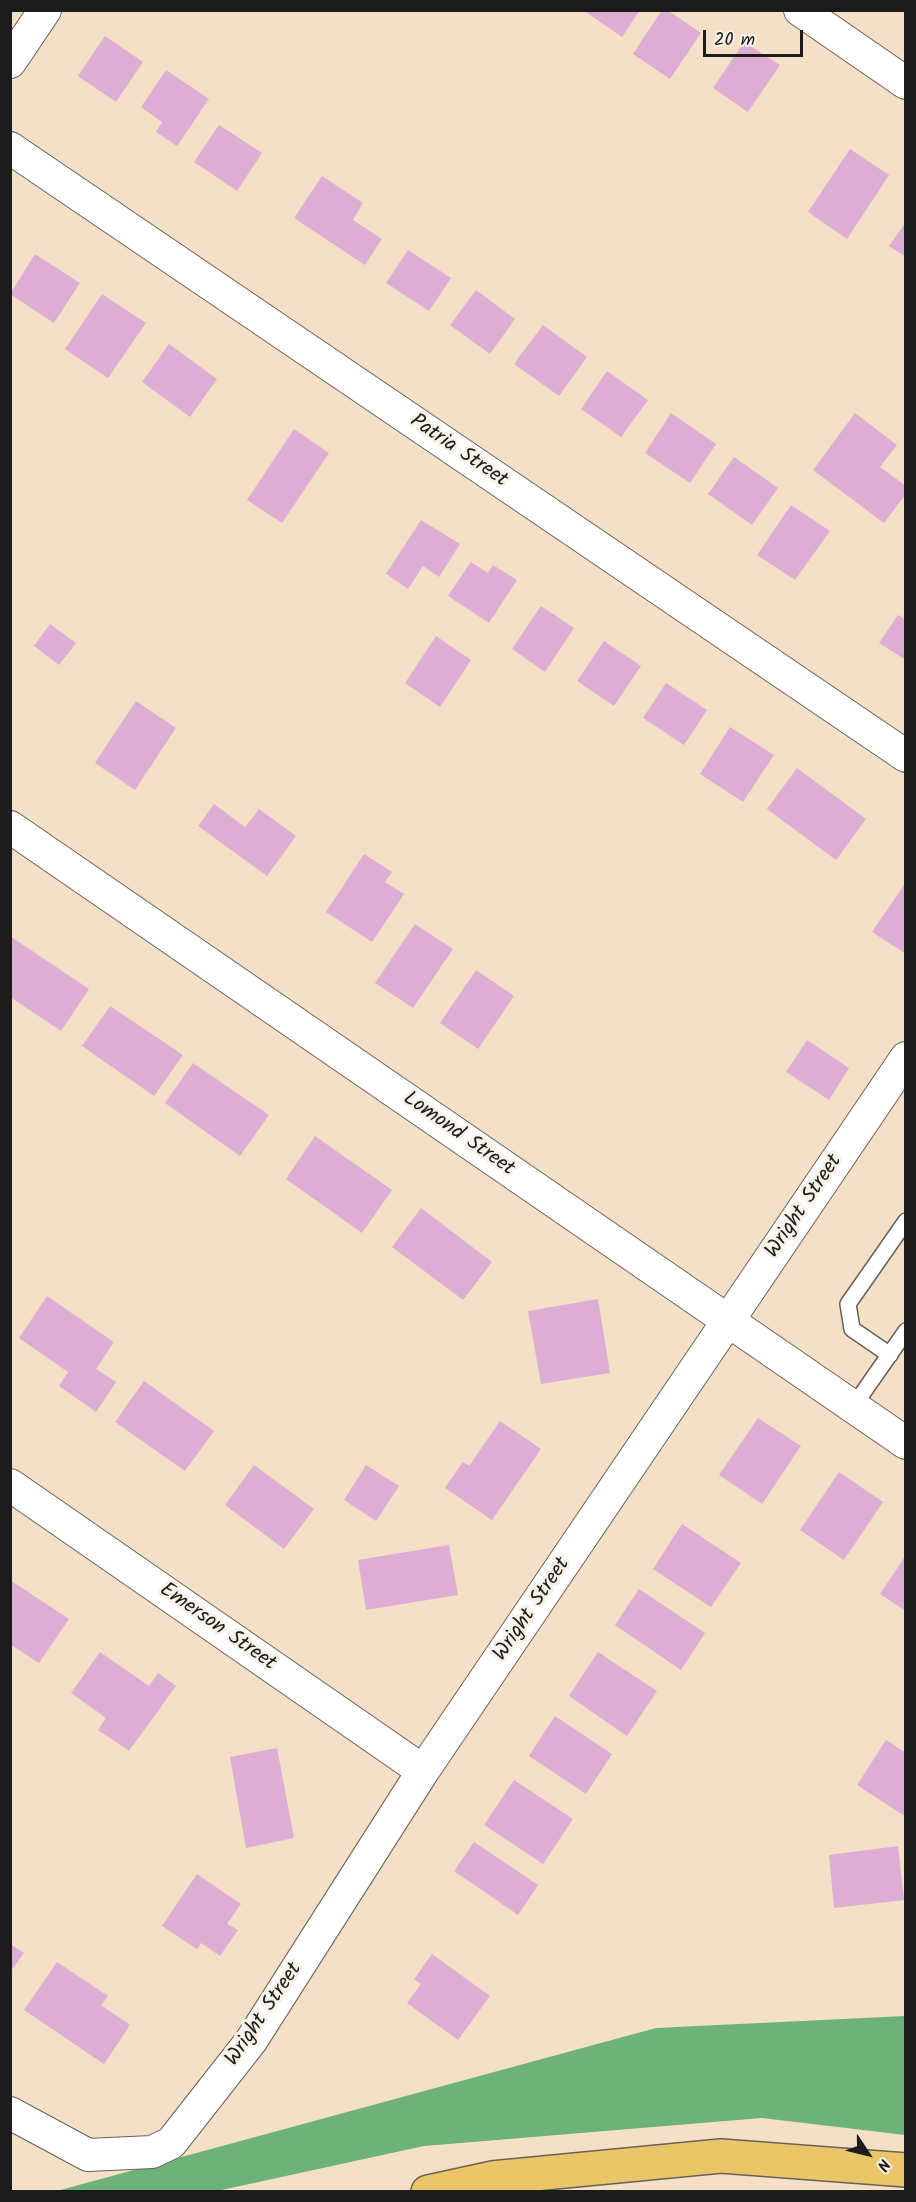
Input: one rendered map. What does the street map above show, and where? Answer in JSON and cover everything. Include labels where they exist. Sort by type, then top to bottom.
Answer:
[{"type":"highway","points":[[428,2192],[492,2178],[721,2156],[906,2170]]},
{"type":"street","points":[[10,62],[45,10]]},
{"type":"street","points":[[800,10],[906,83]]},
{"type":"street","name":"Patria Street","points":[[10,148],[906,756]]},
{"type":"street","name":"Lomond Street","points":[[10,827],[906,1443]]},
{"type":"street","name":"Wright Street","points":[[10,2113],[88,2155],[152,2152],[171,2143],[251,2041],[423,1771],[728,1321],[901,1075]]},
{"type":"street","name":"Emerson Street","points":[[10,1485],[423,1771]]},
{"type":"lane","points":[[890,1355],[852,1329],[848,1304],[906,1221]]},
{"type":"lane","points":[[854,1407],[906,1331]]},
{"type":"green space","points":[[905,2016],[905,2135],[762,2118],[424,2146],[217,2191],[53,2192],[656,2028]]},
{"type":"building","points":[[583,10],[640,10],[622,37]]},
{"type":"building","points":[[662,10],[667,10],[701,33],[670,79],[633,54]]},
{"type":"building","points":[[105,36],[143,62],[116,102],[78,76]]},
{"type":"building","points":[[744,42],[780,65],[748,112],[713,88]]},
{"type":"building","points":[[166,70],[209,99],[177,146],[156,132],[162,122],[141,107]]},
{"type":"building","points":[[219,125],[262,153],[237,191],[194,162]]},
{"type":"building","points":[[850,149],[889,175],[847,239],[808,212]]},
{"type":"building","points":[[322,176],[363,203],[353,220],[382,239],[365,265],[294,218]]},
{"type":"building","points":[[906,222],[906,257],[889,246]]},
{"type":"building","points":[[408,250],[451,278],[429,311],[386,283]]},
{"type":"building","points":[[35,254],[80,283],[54,323],[10,294]]},
{"type":"building","points":[[476,290],[515,319],[490,354],[450,325]]},
{"type":"building","points":[[102,294],[146,323],[108,378],[65,349]]},
{"type":"building","points":[[543,325],[587,357],[559,396],[514,364]]},
{"type":"building","points":[[169,344],[217,379],[190,417],[142,382]]},
{"type":"building","points":[[607,371],[648,400],[621,437],[581,409]]},
{"type":"building","points":[[671,413],[716,444],[690,483],[645,453]]},
{"type":"building","points":[[855,413],[897,445],[880,467],[906,486],[906,494],[884,523],[813,470]]},
{"type":"building","points":[[294,429],[329,453],[282,523],[247,500]]},
{"type":"building","points":[[734,457],[778,488],[752,525],[708,494]]},
{"type":"building","points":[[791,505],[830,531],[795,580],[757,555]]},
{"type":"building","points":[[421,520],[460,544],[439,577],[423,566],[408,589],[386,574]]},
{"type":"building","points":[[471,562],[488,573],[493,565],[517,580],[489,623],[448,596]]},
{"type":"building","points":[[541,606],[574,628],[545,672],[512,649]]},
{"type":"building","points":[[898,615],[906,620],[906,660],[879,643]]},
{"type":"building","points":[[50,624],[76,643],[59,665],[34,646]]},
{"type":"building","points":[[436,636],[471,660],[440,707],[405,683]]},
{"type":"building","points":[[604,641],[641,666],[614,706],[577,681]]},
{"type":"building","points":[[666,683],[707,710],[684,745],[643,718]]},
{"type":"building","points":[[136,701],[176,728],[135,790],[95,763]]},
{"type":"building","points":[[730,727],[774,755],[743,802],[700,774]]},
{"type":"building","points":[[797,768],[866,819],[836,860],[767,809]]},
{"type":"building","points":[[214,804],[245,827],[259,809],[296,836],[267,876],[198,826]]},
{"type":"building","points":[[364,854],[392,872],[385,882],[404,894],[372,942],[326,912]]},
{"type":"building","points":[[906,882],[906,954],[872,932]]},
{"type":"building","points":[[415,924],[453,949],[413,1008],[375,983]]},
{"type":"building","points":[[10,936],[89,989],[61,1031],[10,997]]},
{"type":"building","points":[[476,970],[514,996],[478,1049],[440,1023]]},
{"type":"building","points":[[110,1006],[183,1055],[154,1096],[82,1046]]},
{"type":"building","points":[[807,1040],[849,1068],[829,1100],[786,1072]]},
{"type":"building","points":[[193,1063],[269,1115],[240,1156],[165,1103]]},
{"type":"building","points":[[315,1136],[392,1190],[362,1233],[286,1179]]},
{"type":"building","points":[[421,1208],[492,1262],[463,1300],[392,1247]]},
{"type":"building","points":[[47,1296],[114,1342],[96,1369],[116,1382],[96,1412],[59,1386],[68,1372],[19,1338]]},
{"type":"building","points":[[598,1299],[610,1373],[541,1384],[528,1311]]},
{"type":"building","points":[[144,1381],[214,1431],[185,1471],[115,1422]]},
{"type":"building","points":[[758,1418],[801,1446],[762,1504],[719,1475]]},
{"type":"building","points":[[500,1421],[541,1449],[492,1520],[445,1488],[463,1462],[469,1466]]},
{"type":"building","points":[[254,1465],[314,1509],[284,1549],[225,1505]]},
{"type":"building","points":[[366,1465],[399,1486],[376,1521],[344,1500]]},
{"type":"building","points":[[839,1472],[883,1502],[844,1560],[800,1530]]},
{"type":"building","points":[[682,1524],[741,1563],[711,1607],[653,1569]]},
{"type":"building","points":[[449,1545],[458,1595],[366,1610],[358,1560]]},
{"type":"building","points":[[906,1555],[906,1611],[880,1594]]},
{"type":"building","points":[[10,1580],[69,1619],[39,1663],[10,1644]]},
{"type":"building","points":[[639,1589],[705,1633],[681,1670],[615,1625]]},
{"type":"building","points":[[100,1652],[149,1686],[158,1673],[176,1686],[129,1751],[98,1730],[106,1718],[71,1693]]},
{"type":"building","points":[[598,1652],[657,1691],[627,1736],[569,1696]]},
{"type":"building","points":[[555,1716],[612,1754],[586,1794],[529,1756]]},
{"type":"building","points":[[886,1740],[906,1753],[906,1817],[857,1785]]},
{"type":"building","points":[[277,1748],[294,1838],[246,1848],[230,1757]]},
{"type":"building","points":[[514,1780],[573,1819],[543,1864],[484,1825]]},
{"type":"building","points":[[474,1842],[538,1885],[518,1915],[454,1871]]},
{"type":"building","points":[[898,1846],[904,1900],[834,1908],[829,1855]]},
{"type":"building","points":[[197,1874],[241,1904],[227,1924],[238,1930],[220,1956],[201,1943],[197,1949],[162,1926]]},
{"type":"building","points":[[10,1944],[24,1953],[10,1972]]},
{"type":"building","points":[[432,1954],[490,1996],[458,2040],[407,2003],[421,1984],[414,1979]]},
{"type":"building","points":[[57,1962],[108,1996],[101,2005],[130,2025],[104,2064],[24,2010]]}]
